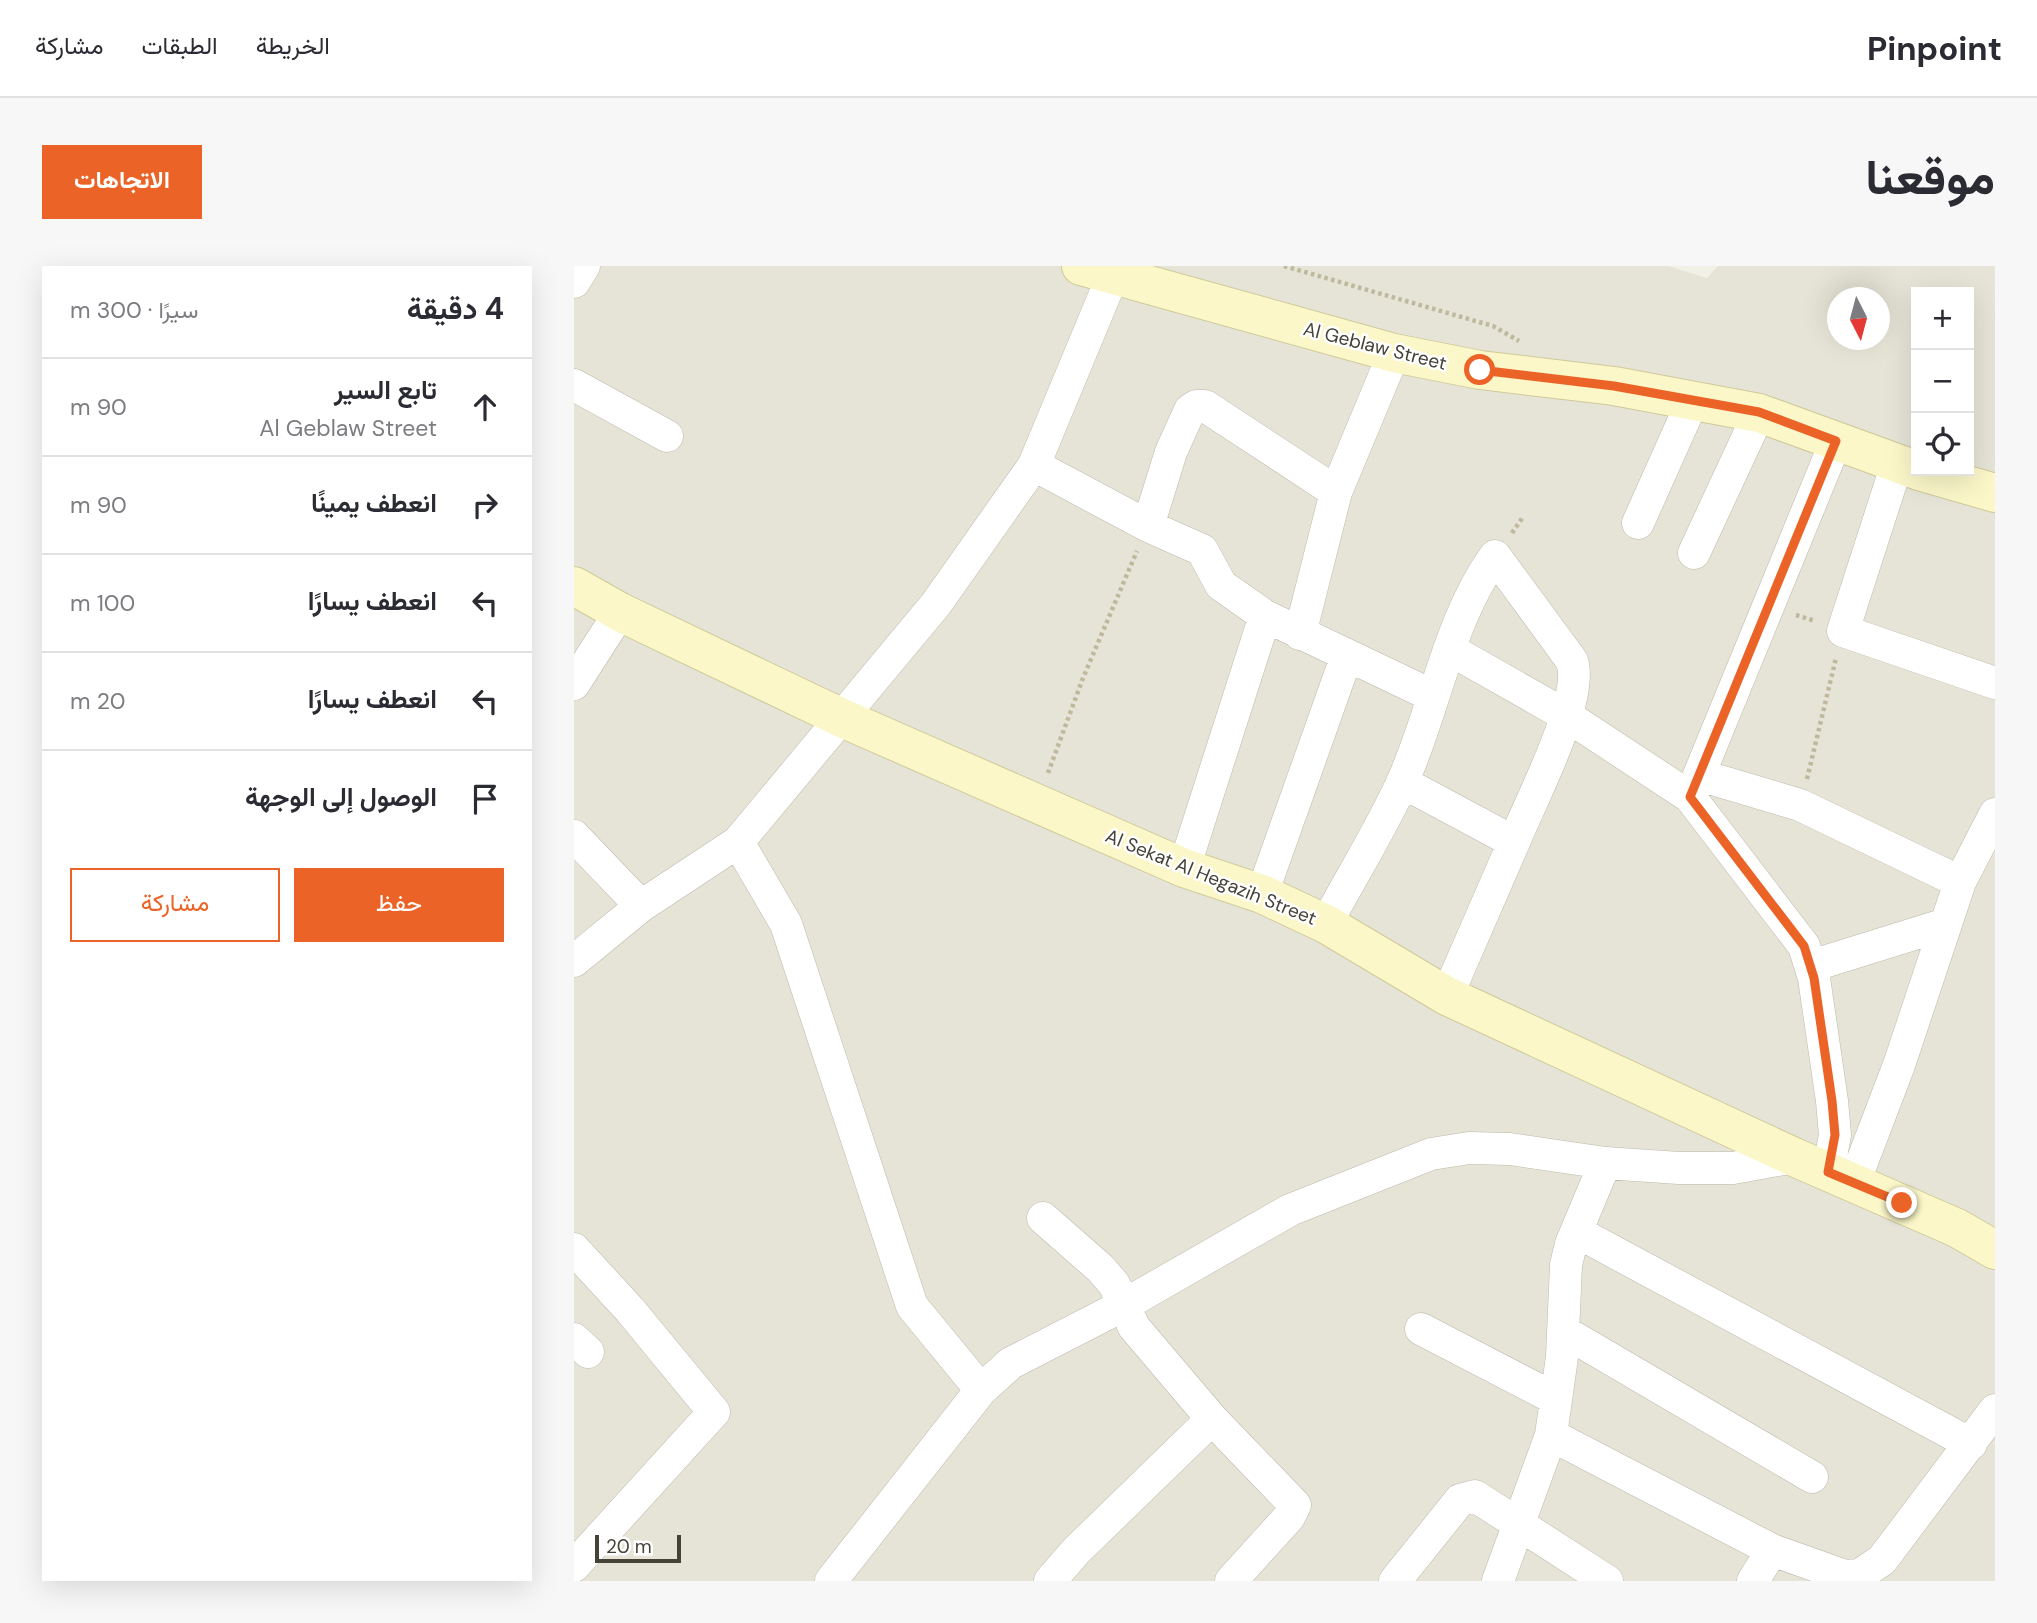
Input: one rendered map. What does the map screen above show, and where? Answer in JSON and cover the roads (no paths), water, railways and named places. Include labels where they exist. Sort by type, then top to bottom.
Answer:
[{"type":"street","points":[[574,282],[584,266]]},
{"type":"street","points":[[574,961],[641,906],[738,842],[936,604],[1034,465],[1097,271]]},
{"type":"street","name":"Al Geblaw Street","points":[[1097,271],[1394,353],[1480,370],[1759,412],[1911,468]]},
{"type":"street","points":[[1300,634],[1336,492],[1394,353]]},
{"type":"street","points":[[574,385],[667,436]]},
{"type":"street","points":[[1638,523],[1693,400]]},
{"type":"street","points":[[1148,526],[1171,452],[1190,410],[1196,406],[1205,406],[1336,492]]},
{"type":"street","points":[[1694,553],[1759,412]]},
{"type":"street","points":[[1695,786],[1836,441]]},
{"type":"street","points":[[1034,465],[1148,526],[1202,550],[1222,584],[1265,617],[1433,696]]},
{"type":"street","points":[[1911,468],[1843,631],[1995,683]]},
{"type":"street","name":"Al Geblaw Street","points":[[1938,476],[1995,493]]},
{"type":"street","points":[[1326,924],[1402,782],[1449,649],[1486,568],[1495,556],[1572,661],[1576,678],[1567,716],[1447,996]]},
{"type":"street","name":"Al Sekat Al Hegazih Street","points":[[574,586],[620,612],[842,718],[1184,868],[1262,894],[1326,924],[1447,996],[1956,1228],[1995,1250]]},
{"type":"street","points":[[574,684],[620,612]]},
{"type":"street","points":[[1184,868],[1265,617]]},
{"type":"street","points":[[1449,649],[1695,786],[1800,805],[1961,882]]},
{"type":"street","points":[[1262,894],[1347,655]]},
{"type":"street","points":[[1402,782],[1514,842]]},
{"type":"street","points":[[1695,786],[1804,946],[1811,966],[1835,1135],[1826,1171]]},
{"type":"street","points":[[1826,1171],[1899,1065],[1961,882],[1995,814]]},
{"type":"street","points":[[574,836],[641,906]]},
{"type":"street","points":[[738,842],[786,924],[912,1306],[981,1390]]},
{"type":"street","points":[[1811,966],[1947,924]]},
{"type":"street","points":[[831,1581],[981,1390],[1011,1363],[1124,1306],[1290,1210],[1431,1154],[1469,1148],[1510,1149],[1605,1163],[1826,1171]]},
{"type":"street","points":[[1498,1581],[1551,1435],[1563,1331],[1566,1265],[1605,1163]]},
{"type":"street","points":[[1043,1218],[1100,1268],[1114,1284],[1134,1327],[1212,1419],[1295,1505],[1289,1517],[1231,1581]]},
{"type":"street","points":[[1577,1232],[1971,1444]]},
{"type":"street","points":[[574,1249],[630,1310],[714,1412],[574,1566]]},
{"type":"street","points":[[1421,1329],[1556,1399]]},
{"type":"street","points":[[1563,1331],[1812,1477]]},
{"type":"street","points":[[1551,1435],[1772,1550],[1845,1576],[1860,1575],[1882,1560],[1995,1410]]},
{"type":"street","points":[[1050,1581],[1076,1551],[1212,1419]]},
{"type":"street","points":[[1395,1581],[1460,1500],[1468,1496],[1475,1496],[1607,1581]]},
{"type":"street","points":[[1753,1581],[1772,1550]]}]
